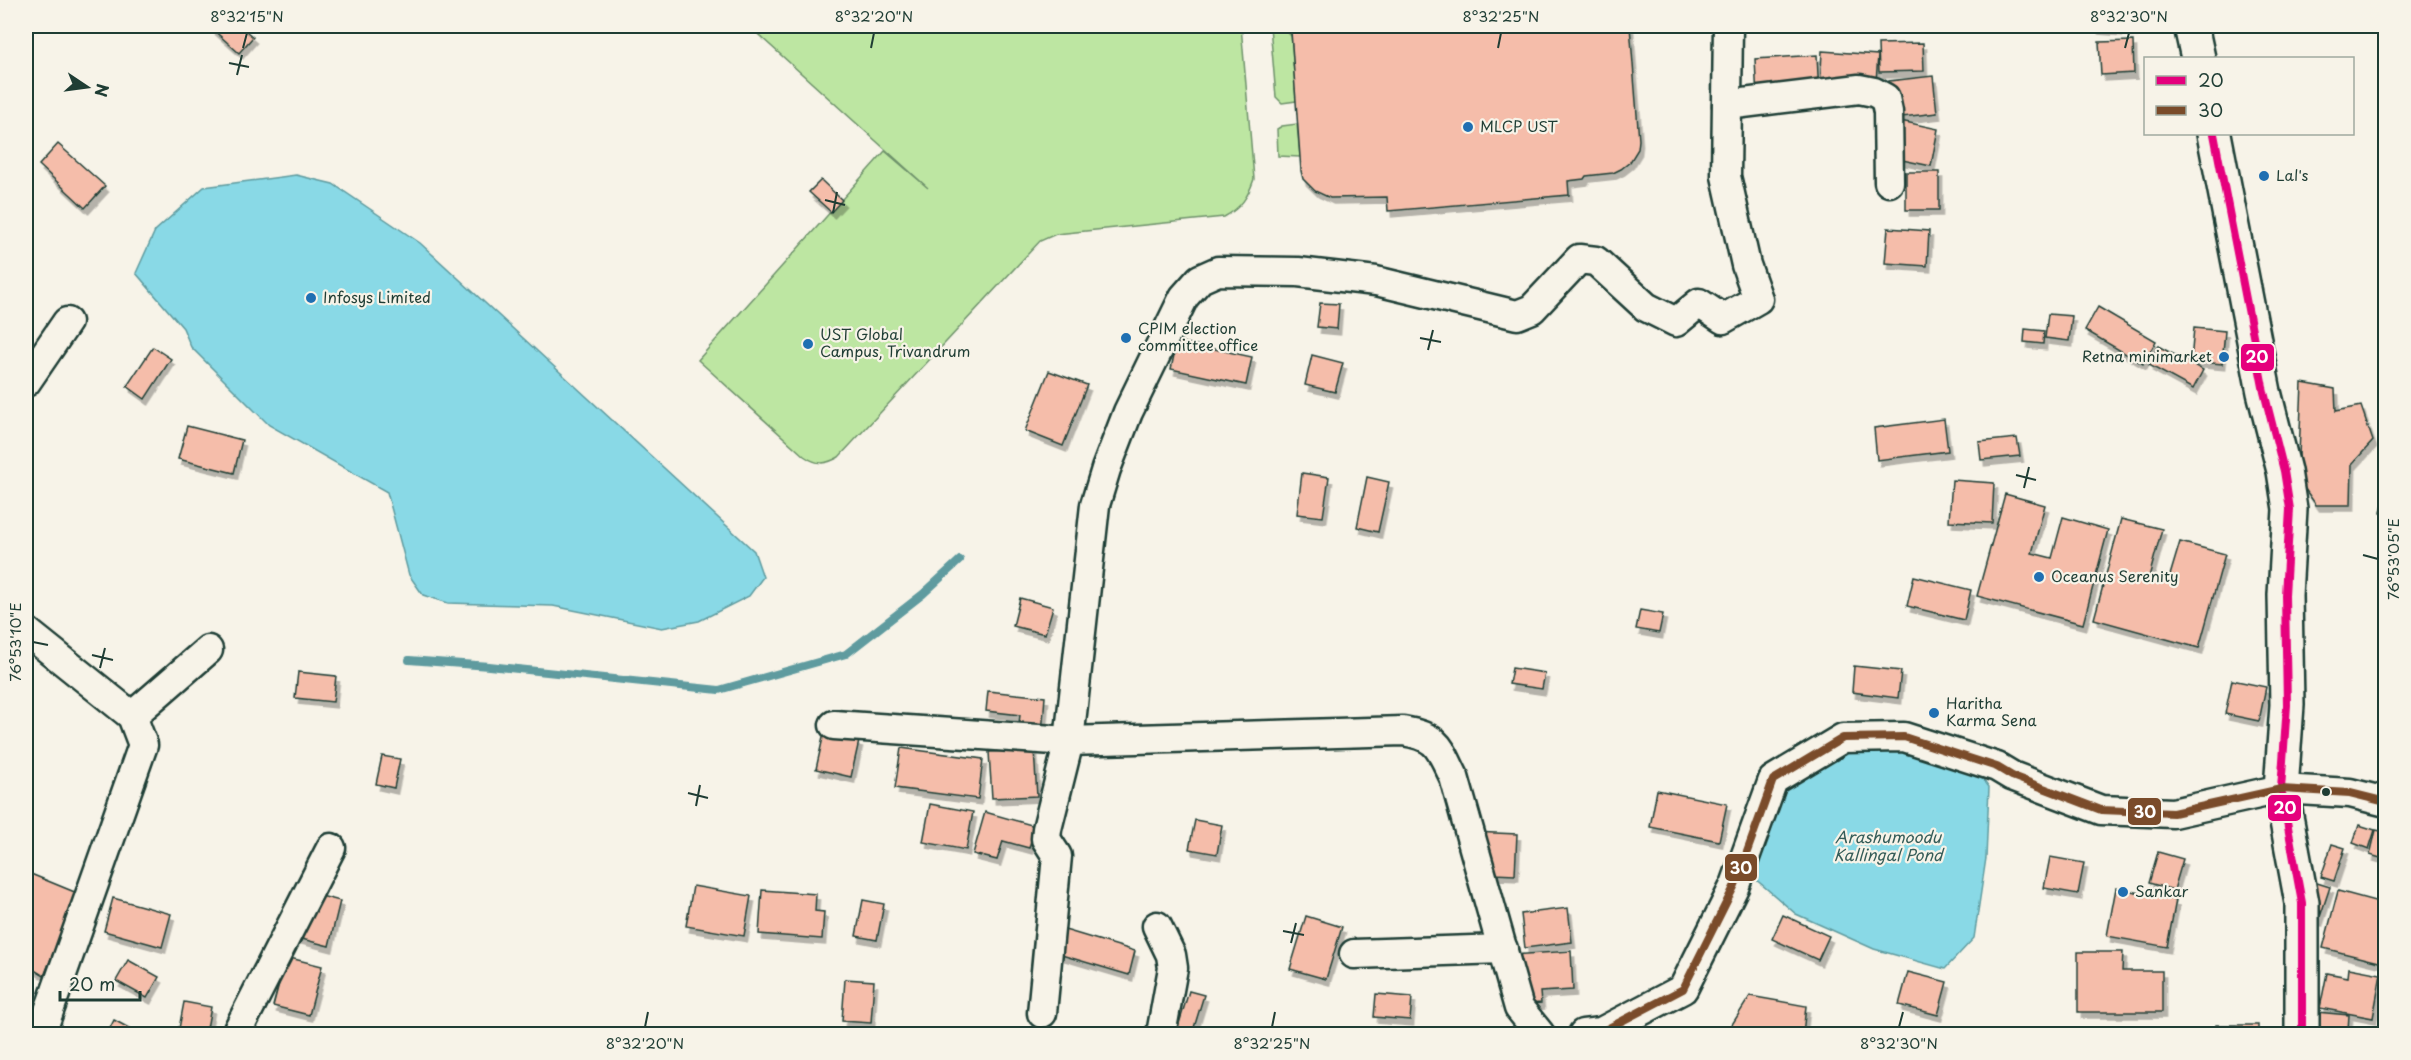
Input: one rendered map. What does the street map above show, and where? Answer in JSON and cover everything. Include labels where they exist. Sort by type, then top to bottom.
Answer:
[{"type":"main road","points":[[2191,26],[2198,57]]},
{"type":"main road","points":[[2214,135],[2264,392],[2284,471],[2290,509],[2285,595],[2287,705],[2281,789],[2302,903],[2302,1035]]},
{"type":"street","points":[[1042,1013],[1057,856],[1046,839],[1047,829],[1069,741],[1095,505],[1106,469],[1132,402],[1184,297],[1200,279],[1218,272],[1298,272],[1376,282],[1517,315],[1532,309],[1580,259],[1596,261],[1646,307],[1676,322],[1699,303],[1723,319],[1758,299],[1746,265],[1726,176],[1728,26]]},
{"type":"street","points":[[1727,105],[1859,89],[1874,92],[1885,98],[1888,112],[1889,182]]},
{"type":"street","points":[[26,382],[67,322]]},
{"type":"street","points":[[26,631],[132,716],[143,746],[42,1025]]},
{"type":"street","points":[[132,716],[208,650]]},
{"type":"street","points":[[834,725],[1069,741],[1403,731],[1422,734],[1438,744],[1454,777],[1520,1008],[1540,1035]]},
{"type":"street","points":[[1583,1035],[1600,1032],[1683,989],[1735,885],[1773,780],[1843,738],[1904,737],[1922,742],[1997,767],[2012,776],[2101,810],[2173,813],[2281,789],[2350,793],[2385,801]]},
{"type":"street","points":[[236,1035],[331,848]]},
{"type":"street","points":[[1157,926],[1171,955],[1173,968],[1161,1035]]},
{"type":"street","points":[[1354,954],[1503,949]]},
{"type":"green space","points":[[749,26],[1241,26],[1254,179],[1243,201],[1224,217],[1056,234],[1040,241],[839,457],[825,463],[813,461],[804,456],[698,360],[885,151],[928,188]]},
{"type":"green space","points":[[1270,26],[1282,26],[1291,32],[1296,101],[1282,103],[1276,97]]},
{"type":"green space","points":[[1297,124],[1300,157],[1278,156],[1277,129]]},
{"type":"water","points":[[296,175],[333,184],[420,243],[754,551],[763,577],[749,596],[699,621],[662,628],[553,606],[448,603],[423,595],[409,575],[387,492],[269,425],[191,347],[183,328],[136,273],[155,231],[204,187]]},
{"type":"water","name":"Arashumoodu Kallingal Pond","points":[[1850,748],[1921,748],[1974,767],[1989,787],[1986,858],[1974,938],[1945,969],[1874,949],[1796,914],[1753,877],[1787,786]]},
{"type":"building","points":[[209,26],[240,26],[253,37],[239,53]]},
{"type":"building","name":"MLCP UST","points":[[1282,26],[1630,26],[1638,149],[1630,162],[1613,173],[1568,181],[1569,195],[1388,211],[1387,197],[1330,198],[1315,191],[1303,179],[1291,32]]},
{"type":"building","points":[[2095,26],[2134,26],[2134,31],[2095,28]]},
{"type":"building","points":[[2133,41],[2134,73],[2101,75],[2099,42]]},
{"type":"building","points":[[1923,43],[1924,71],[1879,72],[1878,44]]},
{"type":"building","points":[[1822,51],[1878,55],[1875,95],[1820,92]]},
{"type":"building","points":[[1817,55],[1819,95],[1757,99],[1755,59]]},
{"type":"building","points":[[1933,76],[1937,113],[1893,118],[1889,81]]},
{"type":"building","points":[[1896,120],[1938,129],[1931,166],[1888,157]]},
{"type":"building","points":[[58,144],[105,186],[85,208],[39,165]]},
{"type":"building","points":[[1906,172],[1939,172],[1939,210],[1906,210]]},
{"type":"building","points":[[821,180],[842,200],[831,212],[809,192]]},
{"type":"building","points":[[1888,228],[1929,231],[1927,266],[1885,263]]},
{"type":"building","points":[[1320,303],[1339,304],[1337,329],[1317,327]]},
{"type":"building","points":[[2098,307],[2156,341],[2143,364],[2085,330]]},
{"type":"building","points":[[2048,314],[2072,316],[2069,341],[2045,338]]},
{"type":"building","points":[[2194,328],[2225,331],[2222,364],[2191,361]]},
{"type":"building","points":[[2025,329],[2044,331],[2043,344],[2024,342]]},
{"type":"building","points":[[1177,341],[1252,357],[1246,385],[1171,369]]},
{"type":"building","points":[[2158,346],[2203,370],[2193,389],[2149,365]]},
{"type":"building","points":[[153,347],[171,359],[145,399],[127,386]]},
{"type":"building","points":[[1312,355],[1343,363],[1335,392],[1305,385]]},
{"type":"building","points":[[1049,371],[1087,385],[1063,446],[1025,431]]},
{"type":"building","points":[[2302,383],[2335,389],[2336,411],[2361,406],[2373,441],[2352,464],[2351,505],[2316,505],[2298,479]]},
{"type":"building","points":[[1944,419],[1948,451],[1877,460],[1874,428]]},
{"type":"building","points":[[187,426],[242,440],[234,473],[178,459]]},
{"type":"building","points":[[2017,438],[2020,456],[1981,460],[1979,442]]},
{"type":"building","points":[[1302,473],[1329,477],[1323,517],[1297,514]]},
{"type":"building","points":[[1367,477],[1389,482],[1378,532],[1357,527]]},
{"type":"building","points":[[1952,480],[1994,483],[1992,523],[1949,521]]},
{"type":"building","points":[[2386,489],[2386,514],[2381,513]]},
{"type":"building","name":"Oceanus Serenity","points":[[2005,494],[2045,505],[2032,553],[2052,558],[2063,517],[2108,530],[2083,624],[1977,596]]},
{"type":"building","name":"Oceanus Serenity","points":[[2121,519],[2162,529],[2149,577],[2168,582],[2180,542],[2225,554],[2199,648],[2094,619]]},
{"type":"building","points":[[1914,576],[1971,590],[1964,620],[1907,606]]},
{"type":"building","points":[[1020,598],[1053,607],[1045,634],[1013,626]]},
{"type":"building","points":[[1640,610],[1663,614],[1659,633],[1636,629]]},
{"type":"building","points":[[1854,666],[1901,671],[1898,698],[1852,692]]},
{"type":"building","points":[[1512,668],[1545,673],[1542,689],[1509,684]]},
{"type":"building","points":[[298,672],[336,676],[333,702],[295,698]]},
{"type":"building","points":[[2232,680],[2266,687],[2259,721],[2225,714]]},
{"type":"building","points":[[988,691],[1045,697],[1042,733],[1018,731],[1020,715],[986,711]]},
{"type":"building","points":[[824,733],[859,741],[851,777],[816,769]]},
{"type":"building","points":[[901,748],[983,759],[978,799],[895,788]]},
{"type":"building","points":[[1034,750],[1037,796],[992,798],[989,752]]},
{"type":"building","points":[[382,756],[400,759],[394,788],[376,784]]},
{"type":"building","points":[[1657,790],[1727,804],[1719,841],[1650,827]]},
{"type":"building","points":[[930,804],[973,812],[966,850],[923,842]]},
{"type":"building","points":[[985,812],[1035,826],[1029,848],[1003,841],[997,860],[973,854]]},
{"type":"building","points":[[1195,820],[1222,825],[1217,854],[1189,849]]},
{"type":"building","points":[[2359,825],[2375,830],[2369,849],[2353,843]]},
{"type":"building","points":[[2376,830],[2386,832],[2384,859],[2370,855]]},
{"type":"building","points":[[1473,832],[1517,834],[1515,875],[1471,873]]},
{"type":"building","points":[[2332,844],[2345,848],[2334,881],[2321,877]]},
{"type":"building","points":[[2158,852],[2183,859],[2174,890],[2149,883]]},
{"type":"building","points":[[2050,857],[2084,863],[2078,894],[2044,888]]},
{"type":"building","points":[[26,872],[77,893],[44,976],[26,965]]},
{"type":"building","points":[[2317,883],[2330,887],[2319,920],[2306,916]]},
{"type":"building","points":[[693,886],[751,896],[744,936],[686,926]]},
{"type":"building","points":[[2116,888],[2176,900],[2167,947],[2107,936]]},
{"type":"building","points":[[762,890],[816,894],[815,911],[824,912],[822,939],[759,934]]},
{"type":"building","points":[[2338,891],[2386,904],[2386,952],[2383,963],[2323,948]]},
{"type":"building","points":[[306,892],[340,901],[329,946],[294,937]]},
{"type":"building","points":[[113,898],[171,914],[162,947],[104,931]]},
{"type":"building","points":[[863,900],[884,904],[877,940],[856,936]]},
{"type":"building","points":[[1568,908],[1572,942],[1525,948],[1521,914]]},
{"type":"building","points":[[1783,915],[1829,936],[1818,960],[1772,939]]},
{"type":"building","points":[[1306,916],[1342,927],[1326,979],[1290,969]]},
{"type":"building","points":[[1065,930],[1135,951],[1129,975],[1058,954]]},
{"type":"building","points":[[1571,951],[1573,990],[1540,992],[1541,1003],[1516,1005],[1512,955]]},
{"type":"building","points":[[2078,952],[2123,952],[2122,971],[2162,971],[2162,1012],[2078,1012]]},
{"type":"building","points":[[286,957],[322,966],[309,1015],[273,1006]]},
{"type":"building","points":[[128,960],[159,977],[147,998],[116,981]]},
{"type":"building","points":[[2349,968],[2381,974],[2373,1018],[2320,1008],[2327,973],[2348,977]]},
{"type":"building","points":[[1908,972],[1947,982],[1938,1015],[1899,1005]]},
{"type":"building","points":[[845,979],[874,981],[871,1023],[842,1021]]},
{"type":"building","points":[[1189,991],[1204,995],[1193,1031],[1178,1027]]},
{"type":"building","points":[[1376,994],[1412,997],[1410,1020],[1374,1017]]},
{"type":"building","points":[[1750,996],[1806,1006],[1803,1034],[1726,1034]]},
{"type":"building","points":[[184,1002],[211,1007],[206,1034],[178,1034]]},
{"type":"building","points":[[2305,1011],[2349,1015],[2348,1030],[2304,1031]]},
{"type":"building","points":[[114,1020],[140,1034],[107,1034]]},
{"type":"building","points":[[2216,1025],[2258,1025],[2258,1034],[2216,1034]]},
{"type":"building","points":[[699,1029],[719,1034],[697,1034]]},
{"type":"building","points":[[1484,1032],[1484,1034],[1439,1034]]},
{"type":"building","points":[[2327,1032],[2365,1034],[2327,1034]]},
{"type":"waterway","points":[[409,660],[719,690],[846,654],[923,594],[960,560]]},
{"type":"transit line","name":"20","points":[[2214,135],[2264,392],[2284,471],[2290,509],[2285,595],[2287,705],[2281,789],[2302,903],[2302,1034]]},
{"type":"transit line","name":"30","points":[[1583,1034],[1601,1032],[1683,989],[1735,885],[1773,780],[1843,738],[1904,737],[1997,767],[2012,776],[2101,810],[2173,813],[2281,789],[2350,793],[2386,802]]},
{"type":"place","name":"MLCP UST","points":[[1468,127]]},
{"type":"place","name":"Lal's","points":[[2264,176]]},
{"type":"place","name":"Infosys Limited","points":[[311,298]]},
{"type":"place","name":"CPIM election committee office","points":[[1126,338]]},
{"type":"place","name":"UST Global Campus, Trivandrum","points":[[808,344]]},
{"type":"place","name":"Retna minimarket","points":[[2224,357]]},
{"type":"place","name":"Oceanus Serenity","points":[[2039,577]]},
{"type":"place","name":"Haritha Karma Sena","points":[[1934,713]]},
{"type":"place","name":"Sankar","points":[[2123,892]]}]
